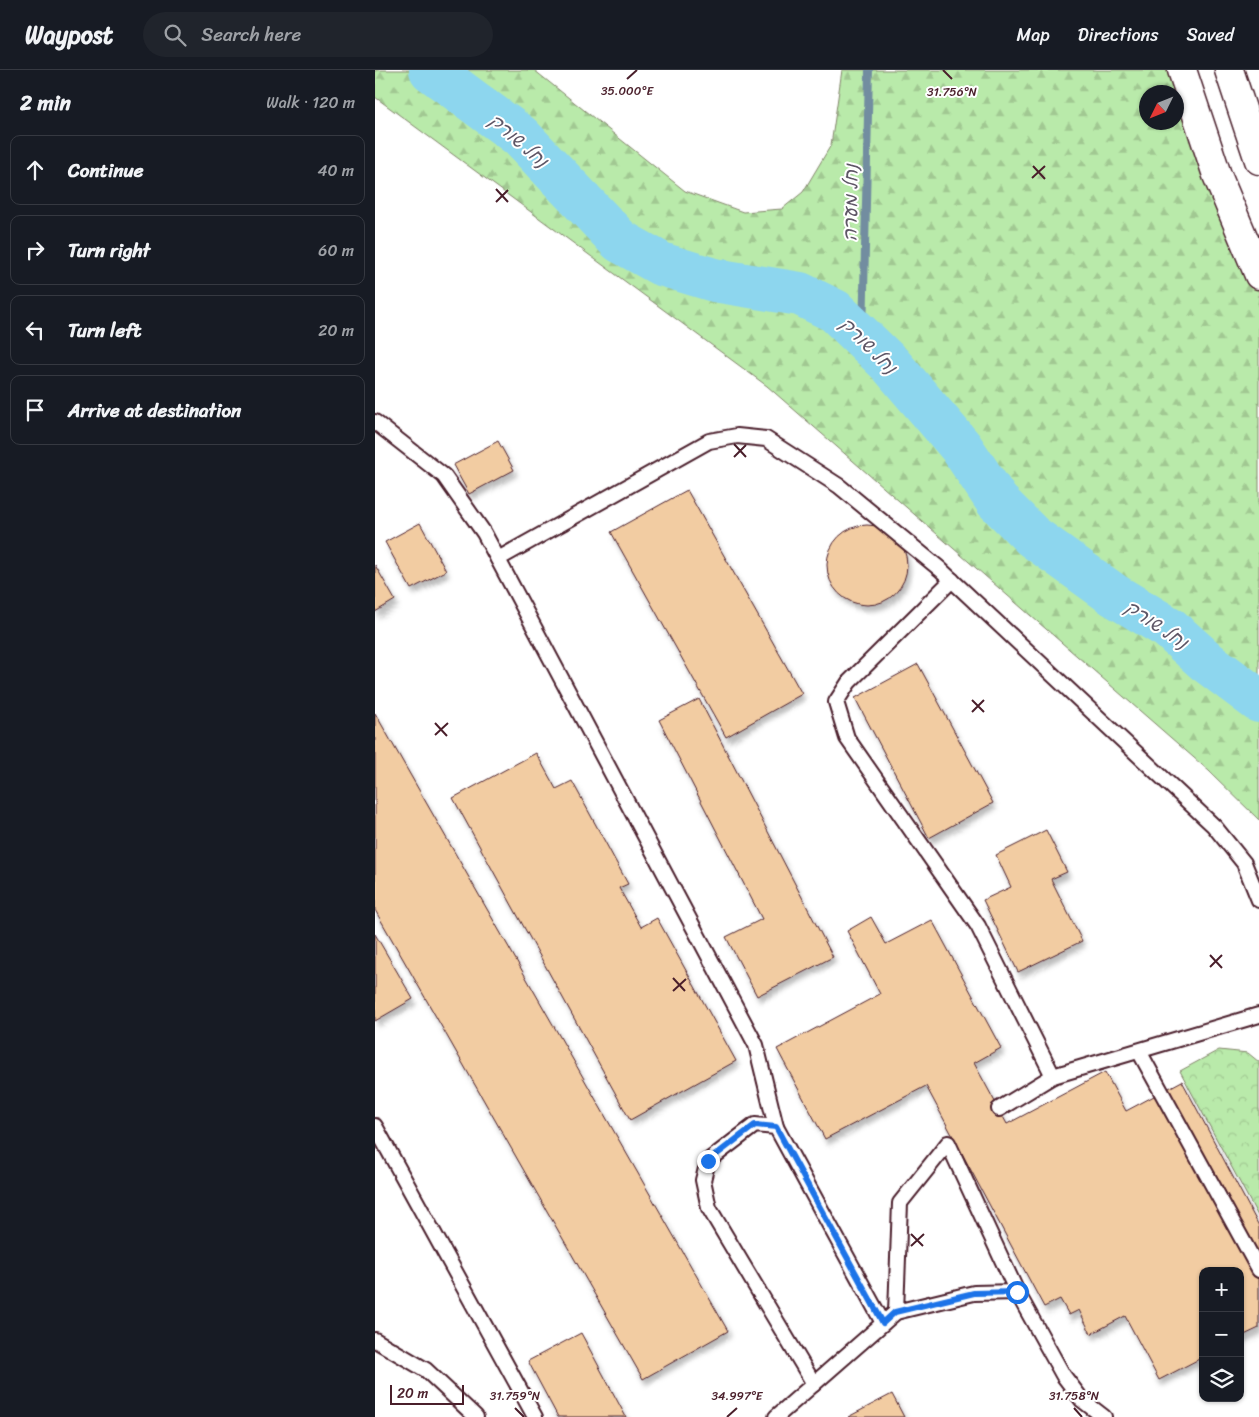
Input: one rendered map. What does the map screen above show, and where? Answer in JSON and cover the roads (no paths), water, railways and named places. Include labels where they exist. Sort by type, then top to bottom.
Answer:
[{"type":"main road","points":[[1183,70],[1194,110],[1217,175],[1259,275]]},
{"type":"main road","points":[[1229,70],[1259,160]]},
{"type":"lane","points":[[375,422],[444,476],[484,533],[755,1045],[776,1127],[883,1323]]},
{"type":"lane","points":[[498,559],[709,441],[737,436],[766,439],[839,486],[952,580],[1214,826],[1244,863],[1259,900]]},
{"type":"lane","points":[[952,580],[849,682],[836,702],[847,738],[978,926],[1053,1076]]},
{"type":"lane","points":[[999,1109],[1053,1076],[1259,1015]]},
{"type":"lane","points":[[1139,1051],[1259,1270]]},
{"type":"lane","points":[[776,1127],[755,1125],[708,1161],[703,1180],[709,1208],[814,1384]]},
{"type":"lane","points":[[375,1126],[535,1417]]},
{"type":"lane","points":[[895,1312],[900,1203],[948,1143],[1017,1292],[1063,1375],[1081,1400],[1104,1417]]},
{"type":"lane","points":[[776,1417],[895,1312],[974,1293],[1017,1292]]},
{"type":"lane","points":[[375,1340],[426,1370],[476,1417]]},
{"type":"waterway","name":"נחל שורק","points":[[431,70],[520,136],[620,241],[661,264],[714,280],[800,294],[835,311],[891,365],[961,447],[997,501],[1032,536],[1114,595],[1169,628],[1207,662],[1259,701]]},
{"type":"waterway","name":"נחל מערה","points":[[863,336],[869,70]]}]
